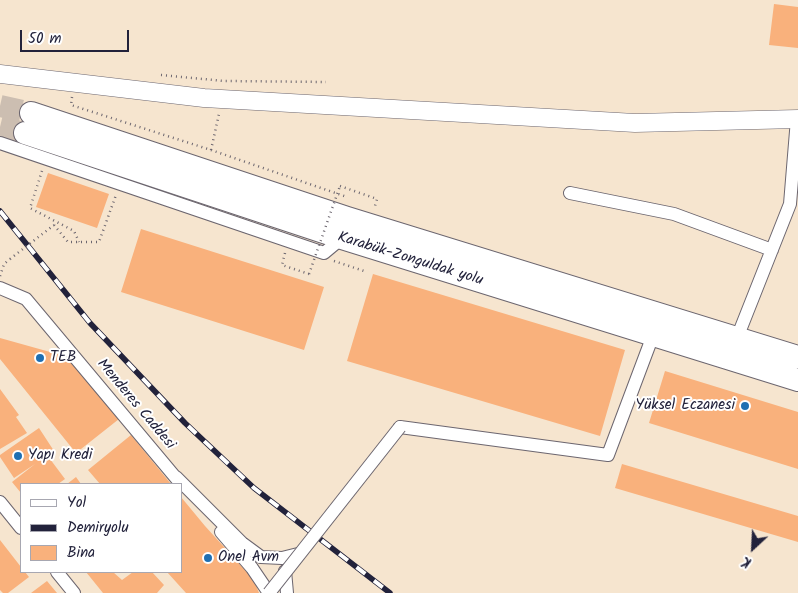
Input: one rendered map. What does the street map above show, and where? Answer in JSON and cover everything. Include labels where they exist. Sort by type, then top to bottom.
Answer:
[{"type":"highway","name":"Karabük-Zonguldak yolu","points":[[798,357],[347,218],[28,123],[342,238],[798,380]]},
{"type":"street","points":[[0,74],[204,98],[635,123],[797,119],[790,204],[729,359]]},
{"type":"street","points":[[0,143],[324,253],[342,238]]},
{"type":"street","points":[[570,193],[674,214],[772,250]]},
{"type":"street","name":"Menderes Caddesi","points":[[0,288],[26,299],[179,483]]},
{"type":"street","points":[[269,593],[400,427],[608,455],[661,314]]},
{"type":"street","points":[[165,466],[242,543],[262,557],[282,558],[298,554]]},
{"type":"street","name":"Menderes Caddesi","points":[[182,486],[252,568],[269,593]]},
{"type":"street","points":[[0,502],[20,527]]},
{"type":"street","points":[[285,571],[287,593]]},
{"type":"street","points":[[58,573],[74,593]]},
{"type":"path","points":[[156,75],[224,81],[326,82]]},
{"type":"path","points":[[72,95],[71,105],[211,150],[347,197]]},
{"type":"path","points":[[211,150],[220,108]]},
{"type":"path","points":[[46,158],[30,208],[74,231],[79,242]]},
{"type":"path","points":[[0,277],[4,264],[54,225],[68,242],[99,242],[120,184]]},
{"type":"path","points":[[282,265],[309,274],[340,186],[377,199],[374,206],[383,210]]},
{"type":"building","points":[[774,4],[798,7],[798,48],[769,45]]},
{"type":"building","points":[[48,173],[109,194],[97,228],[36,207]]},
{"type":"building","points":[[141,229],[324,287],[304,350],[121,292]]},
{"type":"building","points":[[373,274],[625,350],[600,436],[347,361]]},
{"type":"building","points":[[0,338],[68,357],[119,419],[76,453],[0,359]]},
{"type":"building","points":[[665,371],[798,412],[798,469],[649,423]]},
{"type":"building","points":[[0,389],[19,415],[16,417],[27,433],[0,449]]},
{"type":"building","points":[[39,428],[54,451],[47,455],[65,479],[59,483],[20,483],[20,492],[12,482],[35,464],[14,478],[0,455]]},
{"type":"building","points":[[131,435],[170,483],[99,483],[88,470]]},
{"type":"building","points":[[622,464],[798,516],[798,542],[615,488]]},
{"type":"building","points":[[76,477],[80,483],[68,483]]},
{"type":"building","name":"Onel Avm","points":[[182,498],[254,580],[259,593],[186,593],[168,573],[182,573]]},
{"type":"building","points":[[0,540],[20,566],[20,573],[26,573],[29,577],[8,593],[3,593],[0,590]]},
{"type":"building","points":[[87,573],[114,573],[122,580],[132,573],[153,573],[164,585],[157,593],[103,593]]},
{"type":"building","points":[[47,581],[57,593],[31,593]]},
{"type":"tunnel","points":[[0,106],[31,113]]},
{"type":"tunnel","points":[[0,127],[25,133]]},
{"type":"railway","points":[[0,211],[90,323],[185,423],[254,488],[390,593]]},
{"type":"place","name":"TEB","points":[[40,358]]},
{"type":"place","name":"Yüksel Eczanesi","points":[[745,406]]},
{"type":"place","name":"Yapı Kredi","points":[[18,456]]},
{"type":"place","name":"Onel Avm","points":[[208,558]]}]
